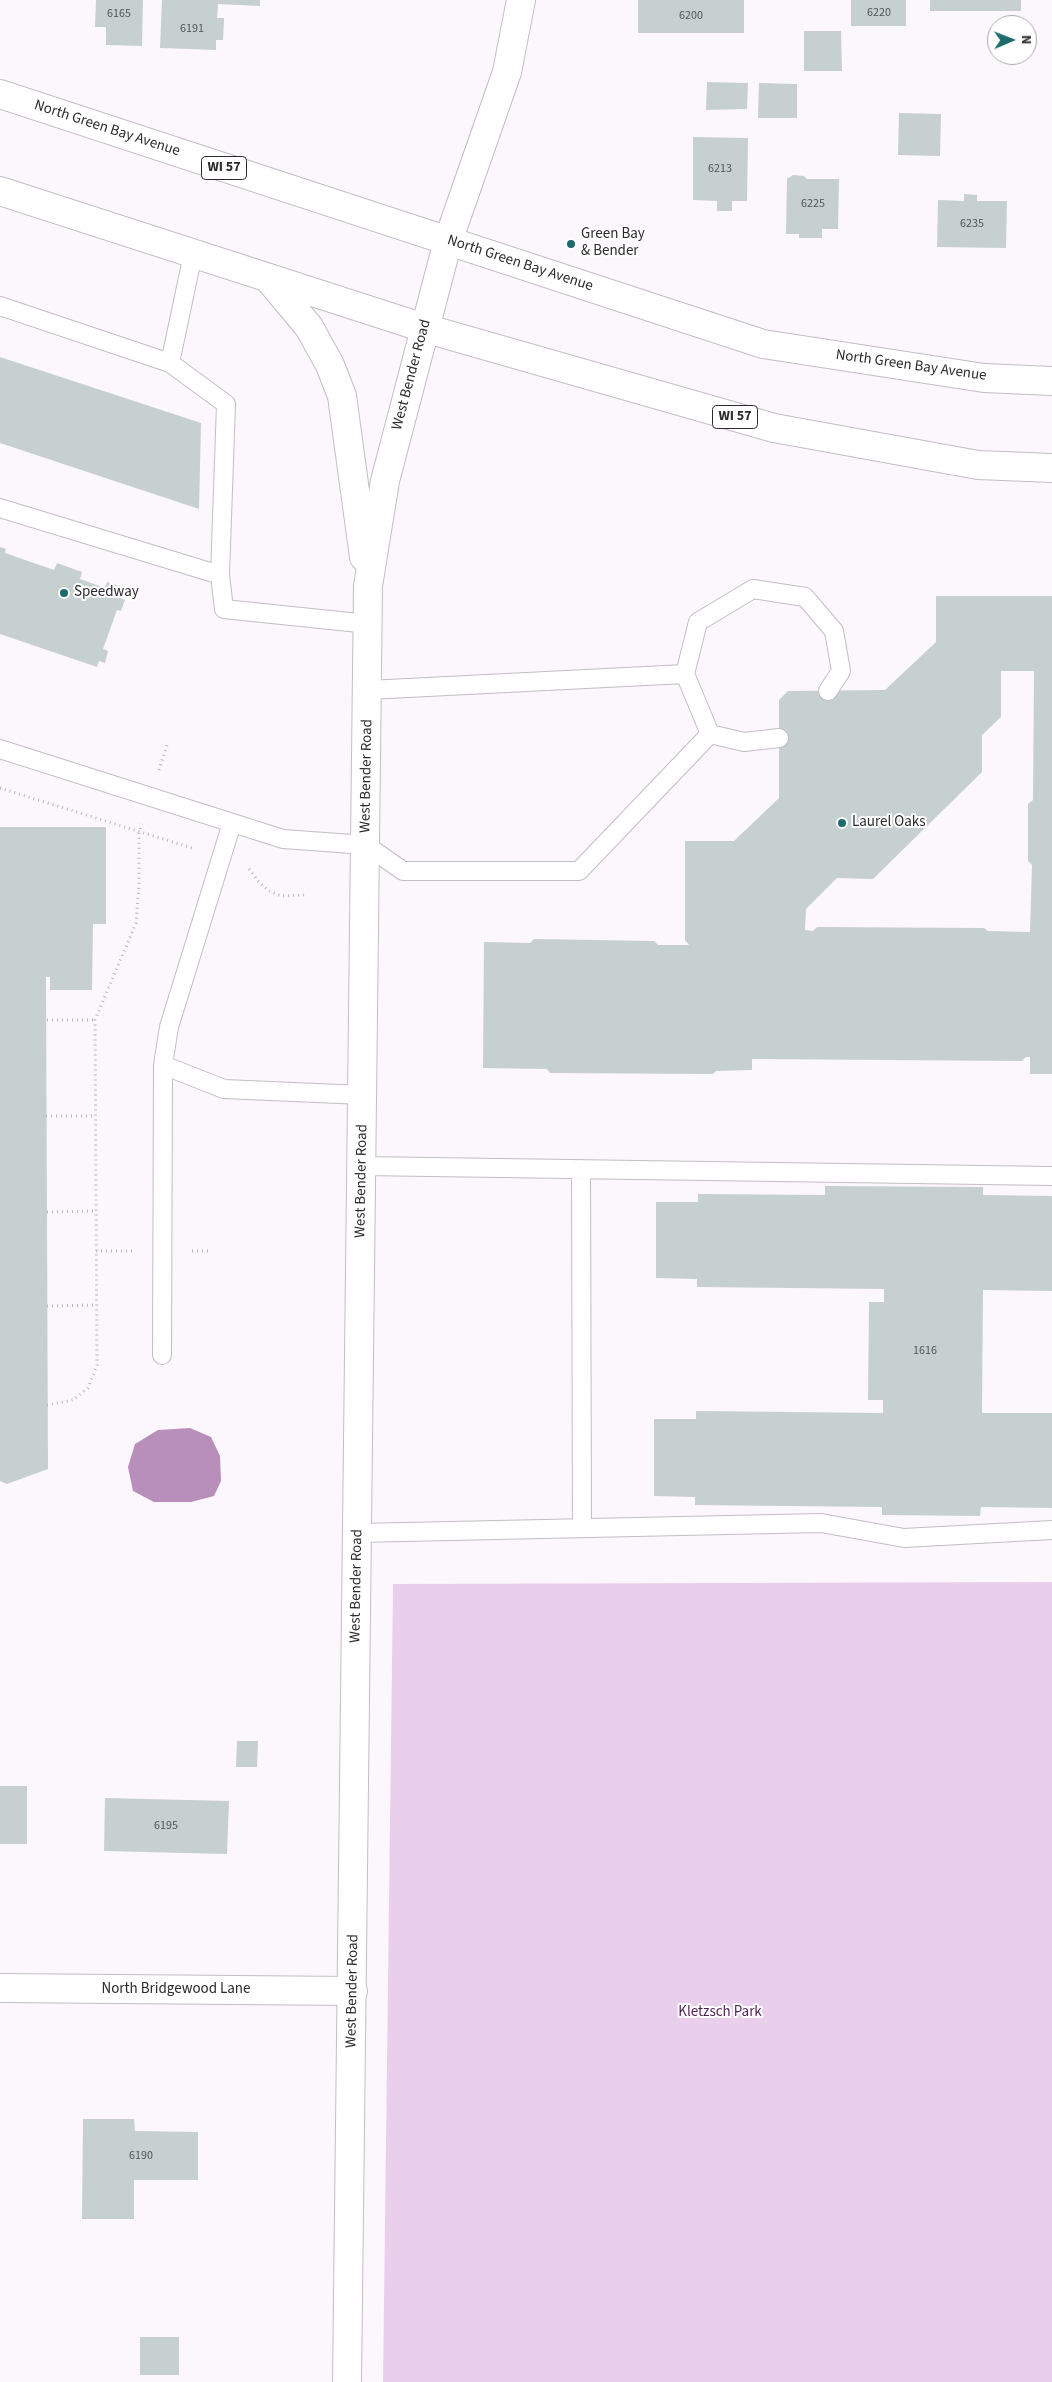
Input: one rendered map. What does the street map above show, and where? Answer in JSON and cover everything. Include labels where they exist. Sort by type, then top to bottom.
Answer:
[{"type":"street","name":"West Bender Road","points":[[348,2382],[368,586],[385,481],[424,328],[448,241],[507,72],[521,0]]},
{"type":"street","name":"North Green Bay Avenue","points":[[0,94],[763,344],[984,378],[1052,381]]},
{"type":"street","name":"WI 57","points":[[0,191],[424,328],[774,428],[978,465],[1052,468]]},
{"type":"street","points":[[268,278],[309,327],[330,365],[342,396],[368,586]]},
{"type":"street","name":"North Bridgewood Lane","points":[[0,1988],[353,1991]]},
{"type":"lane","points":[[170,363],[193,254]]},
{"type":"lane","points":[[0,306],[170,363],[226,404],[220,575],[224,609],[368,624]]},
{"type":"lane","points":[[0,508],[220,575]]},
{"type":"lane","points":[[710,734],[685,674],[698,622],[753,589],[805,597],[834,631],[841,671],[828,691]]},
{"type":"lane","points":[[368,690],[685,674]]},
{"type":"lane","points":[[710,734],[744,742],[779,738]]},
{"type":"lane","points":[[0,749],[283,839],[366,845],[403,871],[579,871],[710,734]]},
{"type":"lane","points":[[162,1355],[163,1066],[169,1027],[232,823]]},
{"type":"lane","points":[[163,1066],[224,1089],[363,1095]]},
{"type":"lane","points":[[362,1166],[1052,1176]]},
{"type":"lane","points":[[581,1169],[582,1528]]},
{"type":"lane","points":[[358,1534],[822,1522],[904,1538],[1052,1530]]},
{"type":"path","points":[[0,788],[198,850]]},
{"type":"path","points":[[47,1405],[73,1400],[88,1388],[97,1365],[95,1020],[136,923],[139,885],[139,833]]},
{"type":"path","points":[[248,866],[258,881],[269,891],[281,896],[305,895]]},
{"type":"path","points":[[46,1020],[95,1020]]},
{"type":"path","points":[[46,1116],[96,1116]]},
{"type":"path","points":[[47,1212],[96,1211]]},
{"type":"path","points":[[47,1306],[96,1305]]},
{"type":"green space","name":"Kletzsch Park","points":[[1052,1582],[1052,2382],[383,2382],[393,1584]]},
{"type":"shaded area","points":[[190,1428],[211,1437],[220,1456],[221,1481],[214,1496],[191,1502],[154,1502],[133,1491],[128,1467],[135,1444],[158,1430]]},
{"type":"building","points":[[96,0],[143,0],[142,46],[106,45],[106,27],[95,27]]},
{"type":"building","points":[[162,0],[260,0],[260,6],[218,4],[217,18],[224,18],[223,40],[216,40],[216,50],[160,48]]},
{"type":"building","points":[[638,0],[744,0],[744,33],[638,33]]},
{"type":"building","points":[[851,0],[906,0],[906,26],[851,26]]},
{"type":"building","points":[[930,0],[1021,0],[1021,11],[930,11]]},
{"type":"building","points":[[804,31],[841,31],[842,71],[804,71]]},
{"type":"building","points":[[707,82],[748,83],[747,109],[706,110]]},
{"type":"building","points":[[759,83],[797,84],[797,118],[758,118]]},
{"type":"building","points":[[899,113],[941,114],[940,156],[898,155]]},
{"type":"building","points":[[693,137],[748,138],[747,201],[732,201],[732,211],[717,211],[717,201],[693,200]]},
{"type":"building","points":[[793,175],[804,176],[807,179],[839,179],[838,229],[822,229],[822,238],[799,238],[799,234],[786,234],[787,179]]},
{"type":"building","points":[[964,194],[977,195],[977,201],[1007,201],[1006,248],[937,247],[938,200],[964,201]]},
{"type":"building","points":[[0,357],[201,423],[199,509],[0,443]]},
{"type":"building","points":[[0,547],[6,549],[5,553],[54,570],[57,563],[82,572],[80,579],[105,588],[107,582],[119,586],[117,592],[121,593],[120,598],[125,600],[121,611],[117,610],[103,649],[108,651],[105,663],[99,661],[97,667],[0,634]]},
{"type":"building","name":"Laurel Oaks","points":[[936,596],[1052,596],[1052,1074],[1030,1074],[1030,1057],[1026,1057],[1022,1061],[752,1059],[752,1070],[716,1071],[713,1074],[550,1073],[547,1069],[483,1068],[484,942],[530,943],[534,939],[654,941],[658,945],[689,945],[685,940],[685,841],[734,841],[779,798],[779,700],[788,691],[885,690],[936,642]],"holes":[[[1001,671],[1034,671],[1033,800],[1028,804],[1028,861],[1032,865],[1030,932],[988,931],[984,928],[817,927],[813,931],[805,930],[806,909],[837,878],[873,879],[982,772],[982,735],[1001,717]]]},
{"type":"building","points":[[0,827],[106,827],[106,924],[93,924],[92,990],[50,990],[50,977],[46,977],[48,1469],[7,1484],[0,1481]]},
{"type":"building","points":[[825,1186],[983,1187],[983,1195],[1052,1196],[1052,1291],[983,1290],[982,1413],[1052,1413],[1052,1508],[981,1507],[980,1516],[882,1515],[882,1507],[695,1505],[695,1497],[654,1496],[654,1419],[696,1419],[696,1411],[883,1413],[883,1400],[868,1400],[869,1302],[884,1302],[884,1289],[697,1287],[697,1279],[656,1278],[656,1202],[698,1202],[698,1194],[825,1195]]},
{"type":"building","points":[[237,1741],[258,1741],[257,1767],[236,1767]]},
{"type":"building","points":[[0,1786],[27,1786],[27,1844],[0,1844]]},
{"type":"building","points":[[105,1798],[229,1801],[227,1854],[104,1851]]},
{"type":"building","points":[[83,2119],[134,2119],[135,2131],[198,2132],[198,2180],[134,2180],[134,2219],[82,2219]]},
{"type":"building","points":[[140,2337],[179,2337],[179,2375],[140,2375]]},
{"type":"place","name":"Green Bay & Bender","points":[[571,244]]},
{"type":"place","name":"Speedway","points":[[64,593]]},
{"type":"place","name":"Laurel Oaks","points":[[842,823]]}]
